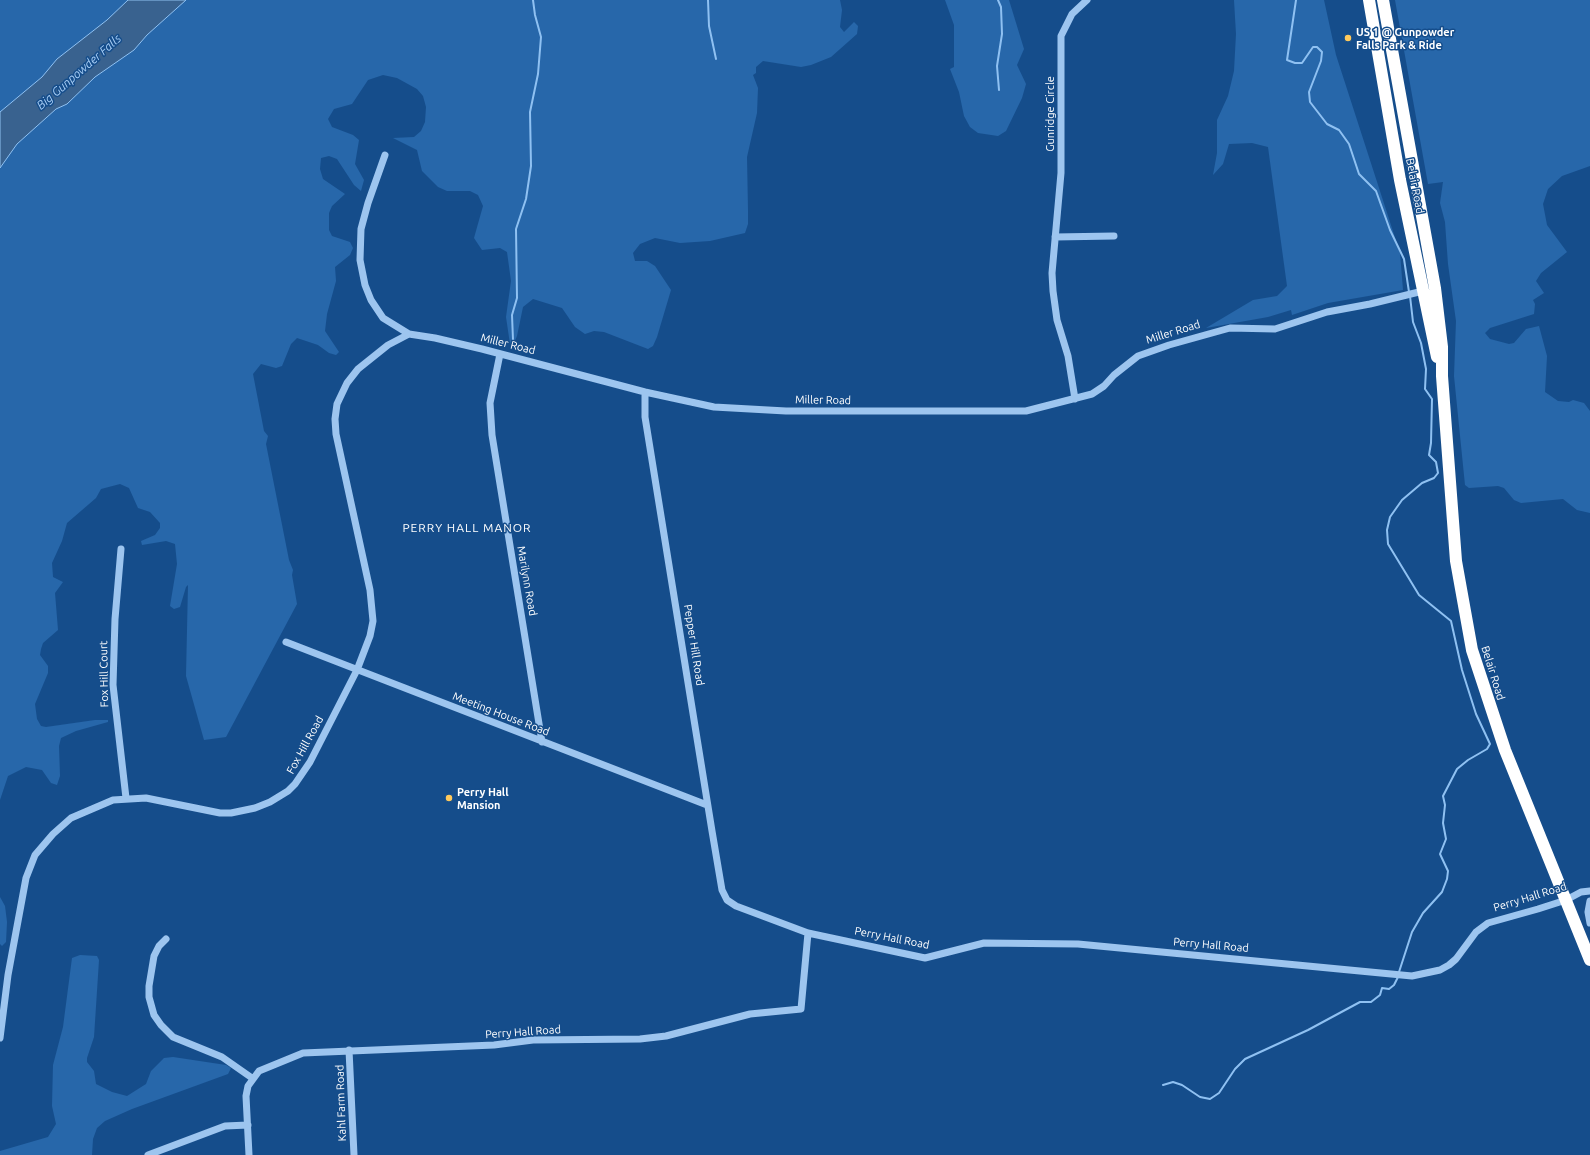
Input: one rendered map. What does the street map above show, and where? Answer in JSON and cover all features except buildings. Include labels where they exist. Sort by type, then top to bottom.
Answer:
[{"type":"highway","name":"Belair Road","points":[[1369,0],[1419,292],[1442,347],[1442,376],[1456,561],[1472,650],[1505,750],[1590,960]]},
{"type":"highway","name":"Belair Road","points":[[1383,0],[1419,292]]},
{"type":"street","name":"Gunridge Circle","points":[[1075,398],[1068,356],[1057,320],[1053,292],[1053,259],[1061,173],[1061,36],[1072,14],[1087,0]]},
{"type":"street","name":"Miller Road","points":[[385,155],[368,203],[361,229],[361,271],[371,300],[383,318],[409,334],[434,338],[645,392],[714,407],[786,411],[1026,411],[1092,394],[1104,386],[1129,362],[1148,351],[1218,330],[1230,328],[1275,329],[1327,312],[1419,292]]},
{"type":"street","points":[[1055,237],[1114,236]]},
{"type":"street","name":"Fox Hill Road","points":[[0,1038],[8,974],[20,902],[26,878],[35,855],[53,834],[71,818],[113,800],[126,798],[146,798],[208,811],[231,813],[255,808],[270,802],[288,791],[302,776],[319,746],[356,670],[370,636],[373,608],[335,419],[341,394],[358,369],[388,345],[409,334]]},
{"type":"street","name":"Marilynn Road","points":[[500,354],[490,403],[492,435],[542,742]]},
{"type":"street","name":"Pepper Hill Road","points":[[645,392],[645,417],[707,806],[722,890],[727,900]]},
{"type":"street","name":"Fox Hill Court","points":[[121,549],[115,619],[113,685],[126,798]]},
{"type":"street","name":"Meeting House Road","points":[[286,642],[707,806]]},
{"type":"street","name":"Perry Hall Road","points":[[727,900],[744,910],[808,933],[925,958],[984,943],[1078,944],[1398,975],[1420,975],[1440,970],[1456,959],[1476,932],[1488,923],[1566,900],[1581,892],[1590,891]]},
{"type":"street","points":[[1590,901],[1588,912],[1590,923]]},
{"type":"street","name":"Perry Hall Road","points":[[252,1078],[260,1071],[303,1053],[494,1045],[533,1040],[640,1040],[666,1036],[750,1014],[801,1010],[808,933]]},
{"type":"street","points":[[166,938],[159,946],[154,956],[150,979],[148,997],[154,1015],[161,1025],[173,1037],[222,1057],[252,1078],[248,1086],[246,1096],[249,1155]]},
{"type":"street","name":"Kahl Farm Road","points":[[349,1050],[354,1155]]},
{"type":"street","points":[[148,1155],[224,1126],[248,1125]]},
{"type":"shaded area","points":[[0,0],[840,0],[842,10],[840,27],[844,32],[854,22],[858,26],[857,34],[831,57],[811,65],[801,67],[763,61],[756,67],[756,73],[753,75],[758,88],[757,113],[747,157],[748,224],[745,233],[710,241],[680,243],[655,238],[640,244],[633,253],[635,261],[647,261],[655,266],[671,290],[657,337],[653,346],[648,349],[604,332],[594,331],[585,334],[575,327],[562,308],[533,299],[523,307],[517,336],[514,343],[510,344],[506,317],[511,281],[507,252],[500,248],[482,250],[474,238],[483,206],[478,195],[470,191],[447,191],[438,187],[422,171],[417,150],[393,138],[414,137],[421,131],[425,122],[426,107],[423,96],[417,89],[397,78],[383,75],[368,80],[352,104],[334,109],[328,119],[332,127],[353,135],[359,140],[355,164],[364,180],[361,191],[354,185],[337,159],[329,156],[321,158],[320,169],[323,179],[345,194],[332,206],[329,213],[329,230],[332,236],[350,242],[353,248],[350,255],[335,267],[336,281],[327,314],[325,331],[339,352],[336,355],[329,353],[318,345],[297,338],[291,344],[282,366],[276,368],[261,364],[253,374],[264,431],[268,436],[266,444],[289,560],[293,570],[292,575],[297,604],[226,737],[204,740],[186,676],[188,585],[180,607],[174,609],[170,606],[177,564],[175,544],[166,541],[142,545],[141,541],[155,535],[160,528],[160,523],[150,512],[138,508],[129,488],[120,484],[101,489],[96,498],[67,523],[62,541],[52,563],[53,577],[63,582],[55,593],[58,630],[43,643],[41,649],[40,655],[48,666],[48,673],[35,704],[37,719],[41,726],[46,727],[95,720],[108,720],[108,722],[76,731],[61,738],[59,746],[60,776],[57,785],[51,783],[42,770],[26,767],[8,776],[0,800]]},
{"type":"shaded area","points":[[945,0],[1009,0],[1024,49],[1017,65],[1026,84],[1022,98],[1006,131],[998,136],[978,133],[970,127],[964,116],[959,92],[950,69],[954,67],[954,25]]},
{"type":"shaded area","points":[[1234,0],[1324,0],[1336,55],[1400,253],[1403,290],[1328,303],[1292,315],[1291,310],[1268,317],[1206,328],[1253,300],[1277,296],[1287,286],[1268,147],[1252,143],[1229,144],[1223,164],[1213,175],[1217,153],[1217,120],[1228,96],[1234,71],[1236,34]]},
{"type":"shaded area","points":[[1395,0],[1590,0],[1590,166],[1562,176],[1548,189],[1543,204],[1547,225],[1567,252],[1541,273],[1536,281],[1544,293],[1533,300],[1535,304],[1534,314],[1490,328],[1485,333],[1490,339],[1509,344],[1514,343],[1526,329],[1539,326],[1547,356],[1545,392],[1558,401],[1569,402],[1573,400],[1584,403],[1590,411],[1590,513],[1577,510],[1563,499],[1521,503],[1514,500],[1504,488],[1498,486],[1469,488],[1465,485],[1454,376],[1456,321],[1448,264],[1445,222],[1440,203],[1443,182],[1428,184]]},
{"type":"shaded area","points":[[0,897],[5,906],[7,922],[6,942],[2,946],[0,944]]},
{"type":"shaded area","points":[[80,955],[97,956],[99,960],[94,1037],[87,1058],[87,1062],[94,1071],[96,1084],[112,1092],[127,1096],[146,1084],[151,1071],[164,1058],[173,1057],[226,1065],[231,1068],[228,1074],[132,1109],[105,1121],[97,1128],[93,1139],[92,1155],[0,1155],[0,1151],[48,1137],[56,1124],[52,1106],[53,1065],[63,1027],[72,958]]},
{"type":"water","name":"Big Gunpowder Falls","points":[[128,0],[186,0],[147,35],[134,50],[95,77],[67,104],[56,109],[17,144],[0,168],[0,112],[42,77],[57,59],[107,20]]},
{"type":"waterway","points":[[513,340],[512,315],[517,298],[516,229],[526,199],[531,166],[530,112],[538,74],[541,37],[535,15],[533,0]]},
{"type":"waterway","points":[[708,0],[709,26],[716,59]]},
{"type":"waterway","points":[[998,0],[1001,7],[1002,34],[997,66],[999,90]]},
{"type":"waterway","points":[[1296,0],[1287,60],[1295,63],[1302,63],[1313,47],[1317,47],[1322,52],[1321,61],[1309,92],[1310,102],[1327,124],[1339,130],[1349,144],[1359,174],[1376,191],[1390,230],[1404,259],[1409,292]]},
{"type":"waterway","points":[[1399,972],[1412,932],[1423,913],[1442,892],[1447,879],[1448,871],[1440,854],[1446,839],[1443,823],[1445,805],[1443,796],[1457,769],[1468,760],[1487,749],[1490,744],[1476,714],[1462,670],[1451,621],[1419,595],[1388,544],[1387,530],[1390,517],[1402,500],[1422,483],[1434,478],[1438,473],[1436,462],[1429,455],[1431,443],[1432,399],[1425,389],[1426,369],[1421,343],[1413,322],[1410,296]]},
{"type":"waterway","points":[[1163,1085],[1173,1082],[1182,1085],[1200,1097],[1210,1099],[1219,1093],[1235,1069],[1245,1059],[1308,1030],[1360,1002],[1371,1002],[1380,995],[1382,988],[1389,989],[1394,985],[1398,977]]},
{"type":"place","name":"US 1 @ Gunpowder Falls Park & Ride","points":[[1348,38]]},
{"type":"place","name":"Perry Hall Mansion","points":[[449,798]]},
{"type":"district","name":"PERRY HALL MANOR","points":[[467,528]]}]
